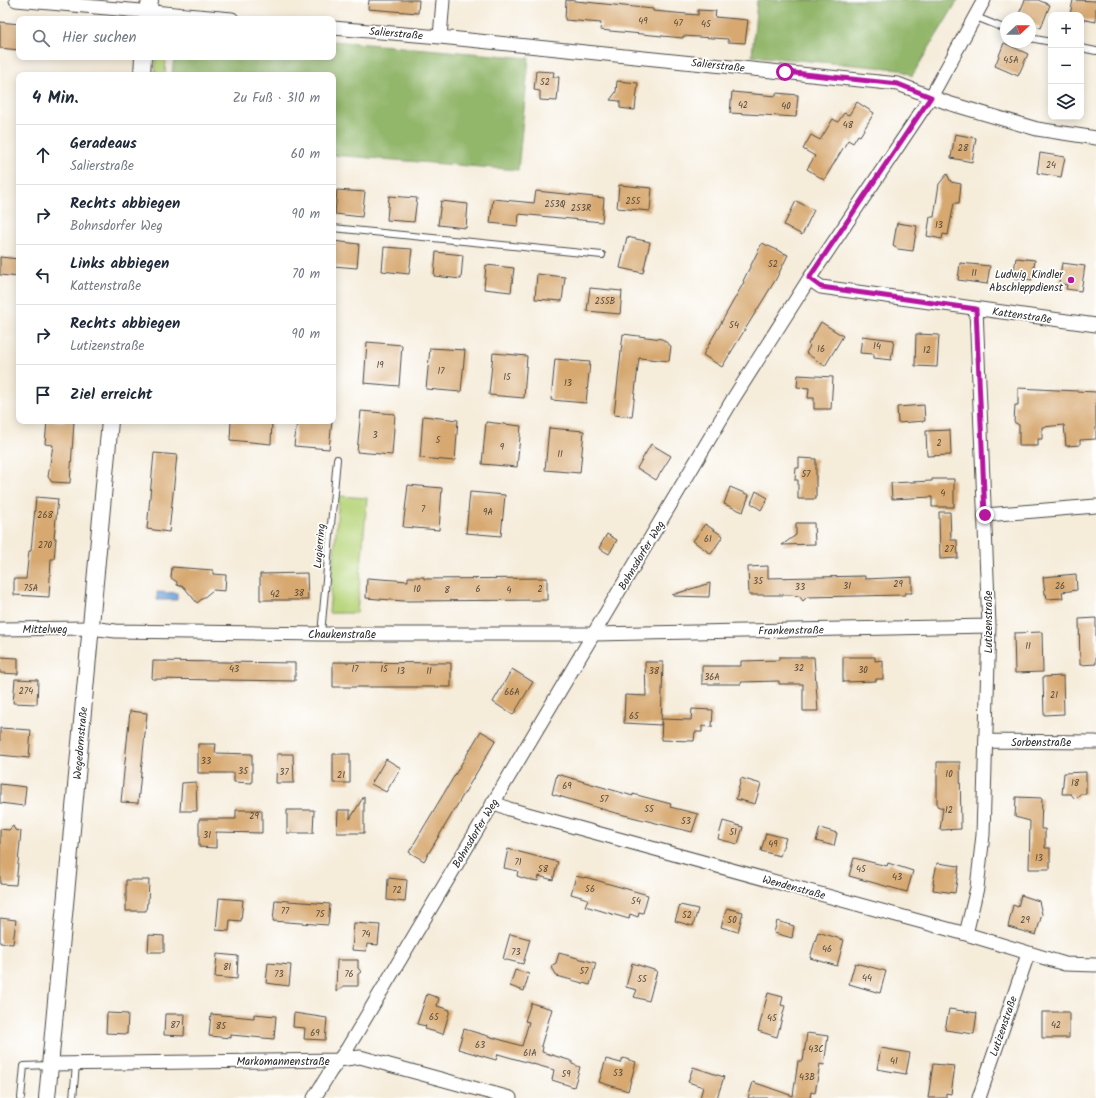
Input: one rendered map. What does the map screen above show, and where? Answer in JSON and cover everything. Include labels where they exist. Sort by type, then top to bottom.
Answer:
[{"type":"street","points":[[16,0],[148,10],[204,16]]},
{"type":"street","points":[[440,36],[443,0]]},
{"type":"street","name":"Bohnsdorfer Weg","points":[[314,1098],[339,1060],[733,399],[809,278],[931,97],[984,0]]},
{"type":"street","name":"Salierstraße","points":[[336,28],[440,36],[898,84],[931,97],[1037,129],[1096,138]]},
{"type":"street","points":[[142,72],[143,60]]},
{"type":"street","name":"Kattenstraße","points":[[809,278],[821,287],[1096,325]]},
{"type":"street","name":"Lutizenstraße","points":[[966,934],[978,881],[983,835],[989,626],[976,309]]},
{"type":"street","name":"Wegedornstraße","points":[[47,1098],[110,424]]},
{"type":"street","points":[[985,515],[1096,506]]},
{"type":"street","name":"Frankenstraße","points":[[594,634],[989,626]]},
{"type":"street","name":"Chaukenstraße","points":[[90,628],[124,631],[321,634],[594,634]]},
{"type":"street","name":"Mittelweg","points":[[0,629],[90,628]]},
{"type":"street","name":"Sorbenstraße","points":[[986,741],[1040,743],[1096,742]]},
{"type":"street","name":"Wendenstraße","points":[[493,802],[510,809],[966,934],[1065,964],[1096,964]]},
{"type":"street","name":"Lutizenstraße","points":[[979,1098],[1028,954]]},
{"type":"street","name":"Markomannenstraße","points":[[51,1064],[76,1065],[339,1060],[360,1057],[510,1098]]},
{"type":"lane","points":[[976,17],[1000,27]]},
{"type":"lane","points":[[1036,39],[1048,41]]},
{"type":"lane","points":[[1084,49],[1096,51]]},
{"type":"lane","points":[[336,228],[602,255]]},
{"type":"lane","name":"Lugierring","points":[[321,634],[337,459]]},
{"type":"lane","points":[[22,1098],[24,1066],[51,1064]]},
{"type":"lane","points":[[73,1098],[76,1065]]},
{"type":"green space","points":[[757,0],[958,0],[912,76],[899,69],[752,56]]},
{"type":"green space","points":[[336,41],[529,58],[518,170],[336,155],[336,72],[172,72],[174,60],[336,60]]},
{"type":"green space","points":[[156,60],[166,60],[165,72],[155,72]]},
{"type":"green space","points":[[339,496],[367,498],[357,613],[329,613]]},
{"type":"water","points":[[157,592],[177,593],[177,600],[157,600]]},
{"type":"building","points":[[369,0],[419,0],[418,13],[368,9]]},
{"type":"building","points":[[566,0],[698,15],[698,10],[716,11],[715,17],[748,20],[745,43],[728,42],[728,39],[683,36],[683,38],[600,30],[601,23],[565,20]]},
{"type":"building","points":[[1025,0],[1038,0],[1050,5],[1041,28],[1036,26],[1036,12],[1020,12]]},
{"type":"building","points":[[1073,0],[1096,1],[1096,22],[1084,20],[1084,12],[1071,12]]},
{"type":"building","points":[[0,22],[16,24],[16,50],[0,48]]},
{"type":"building","points":[[1002,48],[1015,48],[1028,54],[1018,76],[995,66]]},
{"type":"building","points":[[536,71],[554,72],[553,77],[559,77],[557,101],[540,100],[540,91],[534,90]]},
{"type":"building","points":[[617,81],[638,83],[635,110],[620,108],[620,101],[610,100],[616,92]]},
{"type":"building","points":[[732,92],[776,96],[776,93],[798,95],[796,117],[730,113]]},
{"type":"building","points":[[857,102],[874,113],[860,136],[858,135],[853,143],[848,140],[824,180],[807,169],[815,156],[803,149],[811,135],[820,140],[833,119],[838,122],[844,113],[849,115]]},
{"type":"building","points":[[955,134],[976,138],[972,162],[951,158]]},
{"type":"building","points":[[1040,153],[1065,157],[1061,177],[1037,173]]},
{"type":"building","points":[[947,174],[951,182],[961,184],[959,203],[954,203],[948,235],[943,234],[942,239],[927,236],[930,217],[934,217],[939,184]]},
{"type":"building","points":[[619,185],[652,188],[650,211],[617,208]]},
{"type":"building","points":[[337,190],[365,192],[362,217],[336,214]]},
{"type":"building","points":[[536,191],[604,198],[602,222],[519,214],[518,226],[490,223],[493,199],[534,203]]},
{"type":"building","points":[[389,196],[417,198],[414,222],[387,220]]},
{"type":"building","points":[[441,201],[468,204],[466,228],[438,225]]},
{"type":"building","points":[[796,201],[814,210],[802,235],[784,225]]},
{"type":"building","points":[[897,223],[917,226],[913,251],[898,249],[893,246]]},
{"type":"building","points":[[627,237],[650,242],[643,273],[620,268]]},
{"type":"building","points":[[336,241],[359,244],[357,268],[336,266]]},
{"type":"building","points":[[762,243],[788,255],[776,279],[722,367],[703,355],[744,282],[743,281]]},
{"type":"building","points":[[384,247],[412,249],[409,274],[382,271]]},
{"type":"building","points":[[436,252],[463,255],[461,279],[434,276]]},
{"type":"building","points":[[0,257],[16,259],[16,277],[0,275]]},
{"type":"building","points":[[1016,258],[1035,260],[1032,280],[1013,278]]},
{"type":"building","points":[[960,263],[990,266],[987,284],[958,280]]},
{"type":"building","points":[[1062,263],[1085,266],[1081,291],[1066,289],[1067,285],[1059,283]]},
{"type":"building","points":[[486,265],[514,268],[511,292],[484,289]]},
{"type":"building","points":[[537,274],[565,277],[562,301],[535,299]]},
{"type":"building","points":[[590,288],[622,291],[620,314],[587,311]]},
{"type":"building","points":[[821,322],[843,336],[825,366],[806,353],[810,346],[808,344]]},
{"type":"building","points":[[623,334],[662,339],[671,346],[669,361],[639,358],[632,417],[614,415]]},
{"type":"building","points":[[916,334],[939,335],[937,367],[915,366]]},
{"type":"building","points":[[862,336],[894,340],[891,360],[874,358],[874,354],[860,353]]},
{"type":"building","points":[[367,342],[402,345],[399,386],[364,383]]},
{"type":"building","points":[[430,348],[465,350],[461,392],[426,389]]},
{"type":"building","points":[[493,353],[527,356],[524,398],[489,395]]},
{"type":"building","points":[[555,359],[590,362],[586,403],[551,400]]},
{"type":"building","points":[[798,375],[833,377],[831,409],[814,409],[814,398],[808,398],[809,388],[797,387]]},
{"type":"building","points":[[1018,388],[1096,392],[1096,439],[1080,440],[1080,445],[1066,446],[1064,425],[1042,427],[1042,439],[1038,439],[1038,446],[1019,446],[1019,425],[1014,422],[1015,405],[1018,405]]},
{"type":"building","points":[[924,405],[925,421],[898,423],[897,407]]},
{"type":"building","points":[[361,411],[395,414],[392,455],[357,452]]},
{"type":"building","points":[[423,416],[458,420],[455,461],[420,458]]},
{"type":"building","points":[[486,422],[521,426],[517,467],[482,464]]},
{"type":"building","points":[[47,424],[74,424],[70,483],[52,482],[48,477],[53,445],[45,444]]},
{"type":"building","points":[[231,424],[272,424],[271,444],[230,440]]},
{"type":"building","points":[[297,424],[332,424],[329,449],[294,446]]},
{"type":"building","points":[[549,428],[584,431],[580,473],[545,470]]},
{"type":"building","points":[[950,430],[951,455],[927,456],[926,431]]},
{"type":"building","points":[[651,444],[671,456],[656,480],[637,468]]},
{"type":"building","points":[[154,453],[177,455],[169,532],[147,529]]},
{"type":"building","points":[[799,458],[816,459],[816,499],[798,499],[798,480],[795,480],[796,468],[799,468]]},
{"type":"building","points":[[932,479],[954,479],[954,507],[932,507],[932,497],[892,499],[891,483],[932,481]]},
{"type":"building","points":[[408,485],[442,488],[439,530],[403,527]]},
{"type":"building","points":[[730,487],[749,495],[743,512],[724,504]]},
{"type":"building","points":[[756,491],[768,498],[761,510],[751,503]]},
{"type":"building","points":[[470,492],[505,495],[501,536],[466,533]]},
{"type":"building","points":[[36,497],[58,499],[54,538],[56,538],[54,559],[51,559],[49,597],[14,595],[14,579],[26,579],[29,551],[31,551]]},
{"type":"building","points":[[939,512],[950,512],[951,540],[957,540],[958,558],[940,559]]},
{"type":"building","points":[[796,523],[814,523],[815,544],[782,545],[796,535]]},
{"type":"building","points":[[705,524],[723,536],[711,554],[693,541]]},
{"type":"building","points":[[607,534],[617,540],[609,554],[599,548]]},
{"type":"building","points":[[768,566],[768,578],[865,576],[865,579],[912,577],[912,593],[905,593],[905,595],[807,597],[803,601],[799,596],[791,595],[749,595],[748,567]]},
{"type":"building","points":[[172,567],[213,570],[213,574],[226,575],[225,591],[213,590],[197,603],[184,587],[177,585],[177,582],[171,578]]},
{"type":"building","points":[[307,573],[308,600],[260,600],[260,574]]},
{"type":"building","points":[[1076,574],[1077,590],[1062,592],[1063,598],[1047,599],[1043,577]]},
{"type":"building","points":[[408,577],[424,577],[424,579],[547,578],[547,600],[404,601],[366,598],[367,578],[408,581]]},
{"type":"building","points":[[710,583],[709,597],[672,595]]},
{"type":"building","points":[[1096,618],[1096,664],[1080,665],[1079,619]]},
{"type":"building","points":[[1042,632],[1043,672],[1015,673],[1014,633]]},
{"type":"building","points":[[0,657],[18,658],[18,674],[0,673]]},
{"type":"building","points":[[779,657],[814,657],[818,711],[803,711],[803,684],[779,684],[779,681],[741,682],[741,684],[702,684],[702,666],[741,666],[741,661],[779,660]]},
{"type":"building","points":[[843,657],[875,657],[875,661],[883,660],[883,679],[876,679],[876,681],[843,682]]},
{"type":"building","points":[[153,661],[295,663],[295,681],[152,679]]},
{"type":"building","points":[[333,662],[451,663],[451,687],[333,687]]},
{"type":"building","points":[[645,662],[663,662],[661,725],[624,723],[625,695],[646,696]]},
{"type":"building","points":[[512,669],[533,682],[513,715],[493,702]]},
{"type":"building","points":[[1063,676],[1064,714],[1044,715],[1043,677]]},
{"type":"building","points":[[15,679],[38,680],[37,704],[13,703]]},
{"type":"building","points":[[692,709],[713,710],[712,727],[702,726],[702,732],[695,732],[694,741],[661,740],[662,719],[691,720]]},
{"type":"building","points":[[130,711],[147,713],[138,803],[121,802]]},
{"type":"building","points":[[0,728],[31,730],[29,758],[0,755]]},
{"type":"building","points":[[481,731],[496,740],[424,861],[409,852]]},
{"type":"building","points":[[198,744],[216,744],[215,753],[252,754],[252,783],[234,782],[234,773],[198,773]]},
{"type":"building","points":[[277,754],[293,754],[294,783],[276,783]]},
{"type":"building","points":[[333,754],[350,754],[350,783],[333,783]]},
{"type":"building","points":[[386,759],[401,768],[386,792],[371,784]]},
{"type":"building","points":[[937,762],[960,762],[961,829],[940,830],[943,808],[937,806]]},
{"type":"building","points":[[1086,772],[1086,794],[1080,794],[1075,799],[1071,794],[1062,794],[1064,773]]},
{"type":"building","points":[[557,774],[633,796],[633,794],[671,804],[670,807],[698,814],[692,832],[612,812],[552,794]]},
{"type":"building","points":[[741,778],[761,784],[755,804],[736,799]]},
{"type":"building","points":[[196,782],[197,811],[180,811],[182,783]]},
{"type":"building","points":[[0,784],[26,787],[24,806],[0,803]]},
{"type":"building","points":[[364,796],[364,833],[337,833],[338,810],[350,810],[350,819]]},
{"type":"building","points":[[1016,797],[1042,798],[1041,829],[1045,829],[1045,848],[1050,848],[1050,869],[1029,869],[1030,821],[1015,817]]},
{"type":"building","points":[[236,810],[262,810],[262,833],[216,832],[216,848],[199,847],[199,819],[236,819]]},
{"type":"building","points":[[287,810],[314,810],[313,833],[287,833]]},
{"type":"building","points":[[723,821],[743,827],[738,844],[718,839]]},
{"type":"building","points":[[13,826],[15,830],[21,831],[16,885],[0,884],[0,829],[9,830]]},
{"type":"building","points":[[820,828],[837,833],[834,846],[816,841]]},
{"type":"building","points":[[766,833],[786,838],[780,856],[761,851]]},
{"type":"building","points":[[508,849],[558,862],[553,880],[539,876],[538,881],[526,879],[517,876],[518,871],[504,868]]},
{"type":"building","points":[[854,858],[887,866],[888,863],[913,871],[907,892],[849,876]]},
{"type":"building","points":[[937,863],[959,866],[955,893],[933,890]]},
{"type":"building","points":[[576,876],[585,877],[648,895],[643,913],[639,912],[638,917],[630,914],[629,919],[585,906],[588,899],[571,894]]},
{"type":"building","points":[[388,878],[407,880],[405,902],[387,900]]},
{"type":"building","points":[[126,880],[149,880],[148,903],[146,911],[126,911]]},
{"type":"building","points":[[1021,895],[1039,901],[1042,914],[1036,935],[1008,927],[1013,905],[1018,907]]},
{"type":"building","points":[[219,898],[243,900],[241,921],[230,920],[229,931],[216,930]]},
{"type":"building","points":[[275,900],[330,904],[328,925],[273,921]]},
{"type":"building","points":[[680,905],[698,909],[693,926],[675,921]]},
{"type":"building","points":[[727,908],[743,912],[738,932],[721,927]]},
{"type":"building","points":[[0,918],[16,920],[13,944],[0,943]]},
{"type":"building","points":[[777,921],[794,926],[792,938],[774,933]]},
{"type":"building","points":[[354,923],[380,925],[378,945],[367,944],[366,951],[352,950]]},
{"type":"building","points":[[818,932],[844,940],[837,966],[810,958]]},
{"type":"building","points":[[510,934],[530,939],[523,964],[503,959]]},
{"type":"building","points":[[149,935],[164,936],[164,952],[148,952]]},
{"type":"building","points":[[559,953],[596,963],[590,985],[557,976],[551,966],[556,963]]},
{"type":"building","points":[[217,954],[238,956],[237,979],[215,977]]},
{"type":"building","points":[[337,960],[358,960],[358,968],[361,972],[358,974],[358,986],[344,986],[336,992]]},
{"type":"building","points":[[268,963],[291,965],[289,986],[266,983]]},
{"type":"building","points":[[632,963],[657,971],[649,1001],[634,997],[637,990],[626,987]]},
{"type":"building","points":[[855,963],[886,971],[880,993],[849,984]]},
{"type":"building","points":[[515,970],[529,974],[524,991],[510,986]]},
{"type":"building","points":[[768,993],[783,997],[781,1005],[785,1006],[777,1037],[758,1031]]},
{"type":"building","points":[[427,994],[439,998],[437,1006],[450,1010],[443,1034],[425,1029],[426,1026],[417,1024]]},
{"type":"building","points":[[531,1003],[552,1009],[541,1046],[543,1047],[542,1052],[572,1061],[572,1064],[580,1067],[574,1087],[552,1080],[554,1070],[498,1054],[496,1060],[458,1049],[464,1029],[522,1046],[529,1022],[525,1021]]},
{"type":"building","points":[[949,1009],[977,1013],[974,1034],[945,1030]]},
{"type":"building","points":[[1042,1012],[1069,1012],[1069,1038],[1042,1038]]},
{"type":"building","points":[[107,1013],[128,1014],[127,1034],[106,1033]]},
{"type":"building","points":[[294,1013],[327,1018],[325,1040],[304,1039],[305,1028],[293,1027]]},
{"type":"building","points":[[165,1014],[185,1014],[184,1036],[164,1035]]},
{"type":"building","points":[[211,1014],[254,1018],[254,1014],[276,1016],[274,1039],[231,1035],[231,1038],[209,1036]]},
{"type":"building","points":[[807,1033],[828,1036],[824,1065],[820,1064],[815,1093],[811,1092],[810,1098],[748,1098],[753,1082],[793,1096],[798,1061],[803,1061]]},
{"type":"building","points":[[881,1048],[910,1053],[906,1074],[877,1069]]},
{"type":"building","points":[[623,1058],[636,1062],[628,1091],[599,1082],[606,1059],[621,1063]]},
{"type":"building","points":[[933,1064],[955,1066],[951,1094],[946,1093],[946,1098],[928,1098]]},
{"type":"building","points":[[693,1067],[724,1077],[717,1098],[700,1098],[703,1087],[688,1082]]},
{"type":"place","name":"Ludwig Kindler Abschleppdienst","points":[[1071,280]]},
{"type":"route","points":[[785,72],[898,84],[931,97],[809,278],[821,287],[976,309],[985,515]]}]
